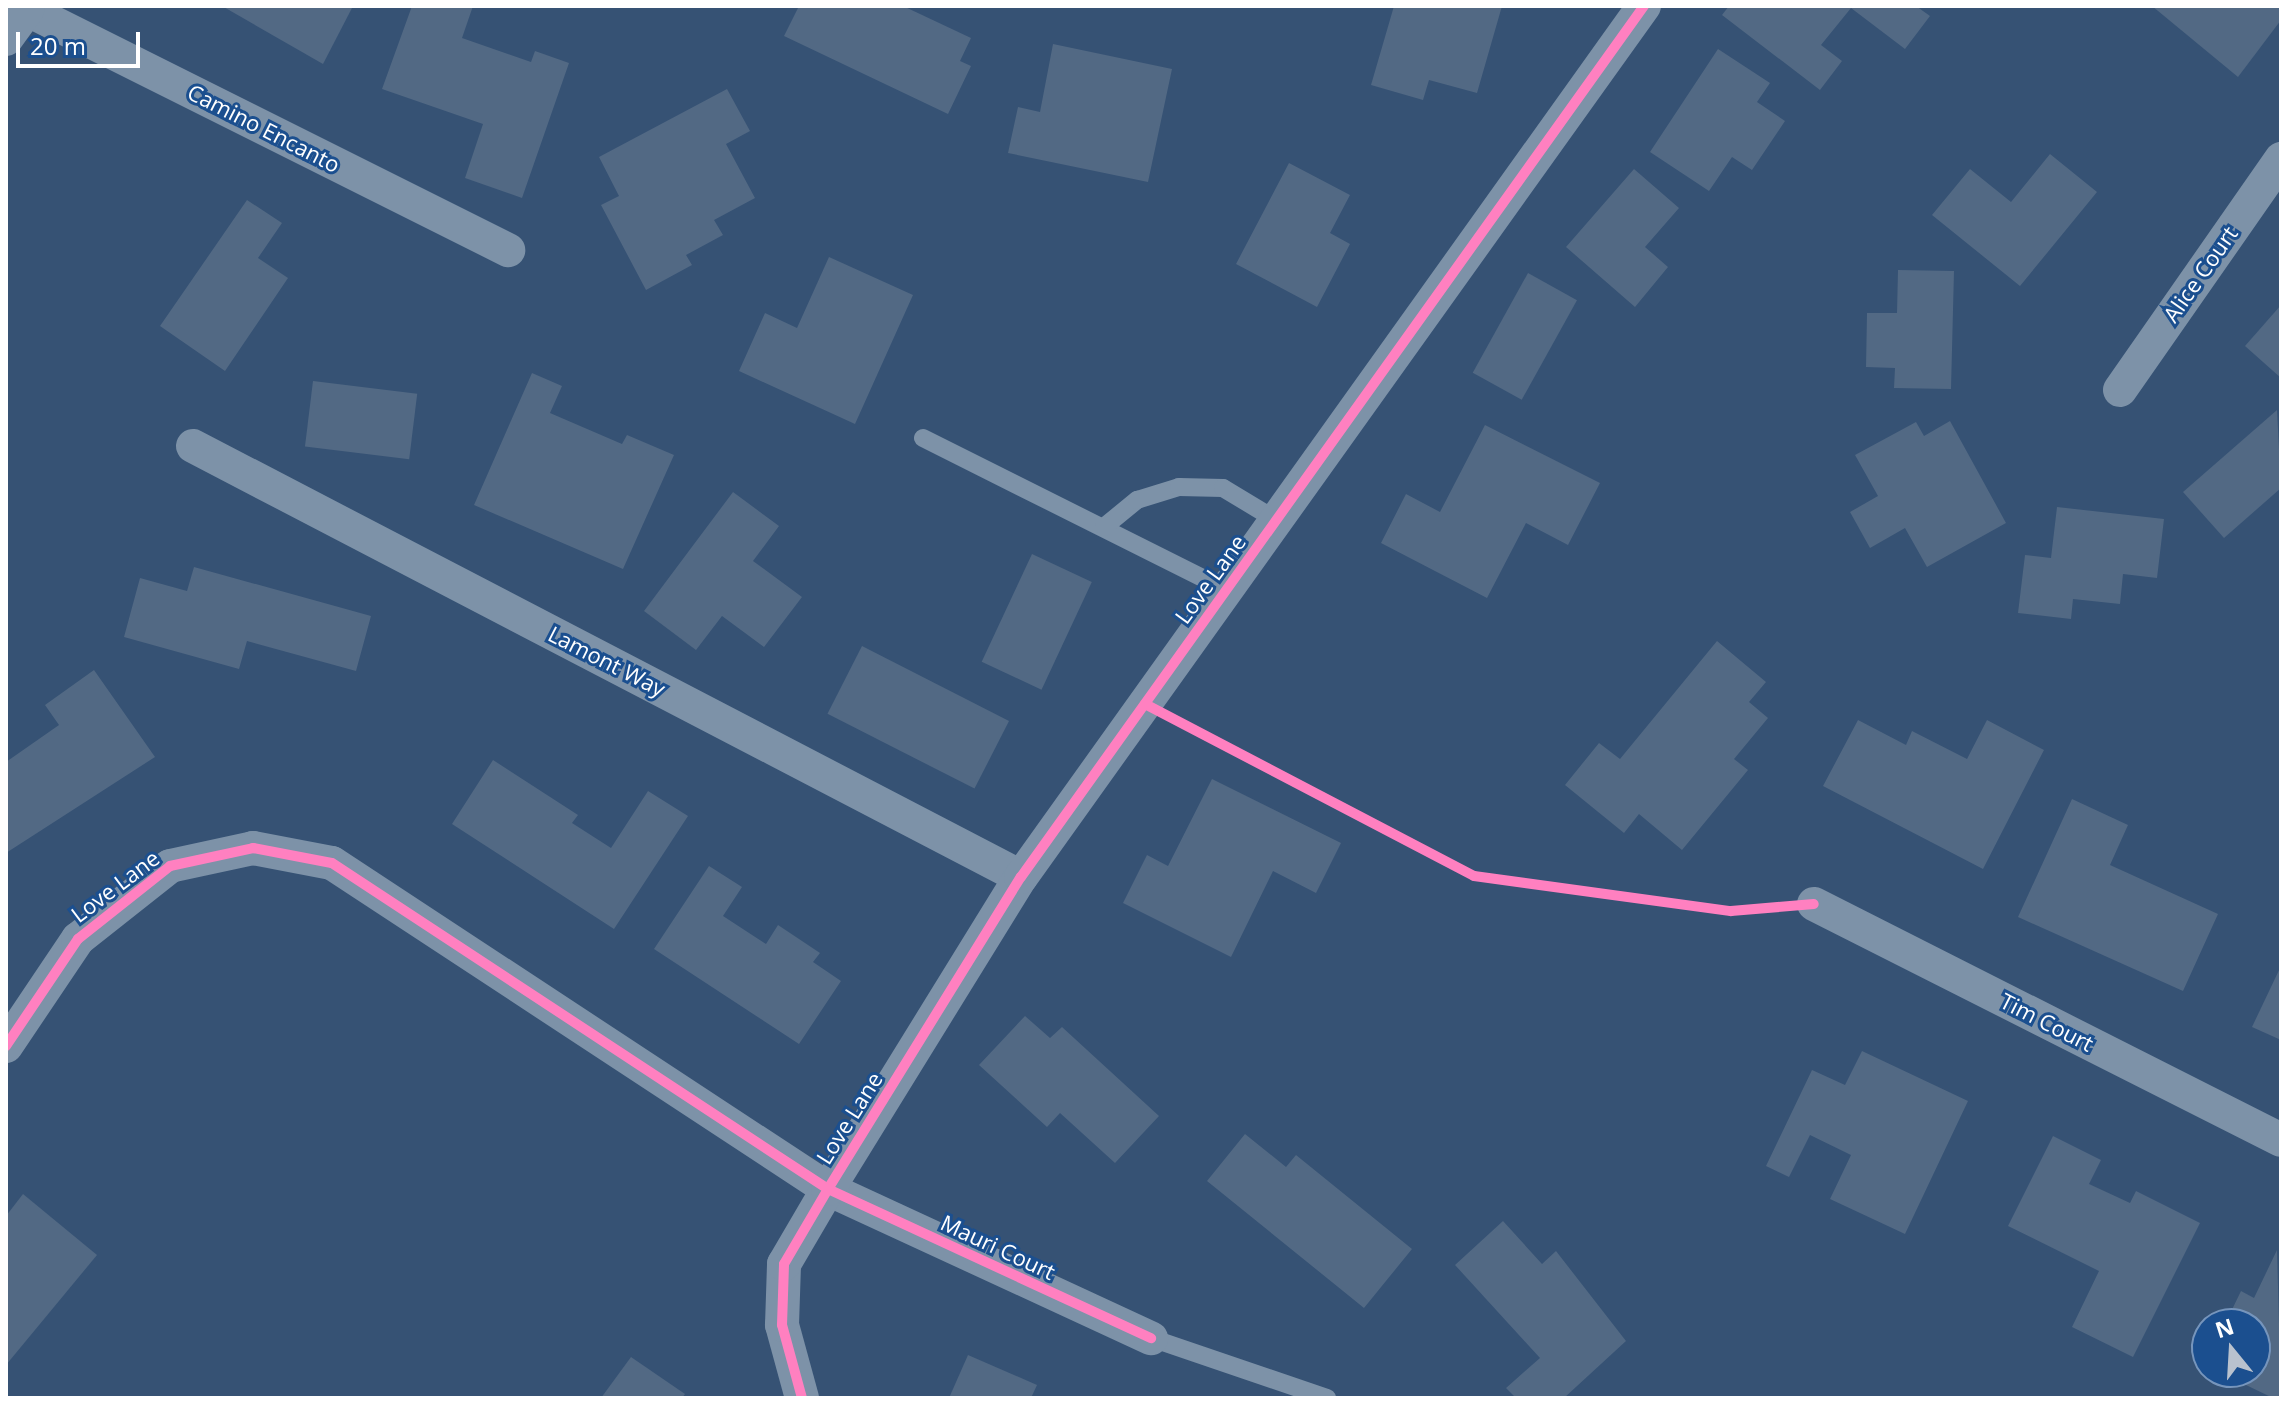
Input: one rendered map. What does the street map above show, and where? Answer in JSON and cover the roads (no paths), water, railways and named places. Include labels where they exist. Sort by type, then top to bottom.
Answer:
[{"type":"street","name":"Love Lane","points":[[802,1398],[782,1325],[784,1264],[828,1189],[1021,877],[1644,6]]},
{"type":"street","points":[[6,39],[24,8]]},
{"type":"street","name":"Camino Encanto","points":[[24,8],[508,250]]},
{"type":"street","name":"Alice Court","points":[[2120,390],[2281,159]]},
{"type":"street","name":"Lamont Way","points":[[193,446],[1021,877]]},
{"type":"street","name":"Love Lane","points":[[6,1046],[90,929],[170,866],[253,848],[332,863],[828,1189]]},
{"type":"street","name":"Tim Court","points":[[1814,904],[2281,1140]]},
{"type":"street","name":"Mauri Court","points":[[828,1189],[1151,1338]]},
{"type":"lane","points":[[923,438],[1226,590]]},
{"type":"lane","points":[[1104,527],[1137,500],[1179,487],[1223,488],[1276,520]]},
{"type":"lane","points":[[1151,1338],[1327,1398]]}]
